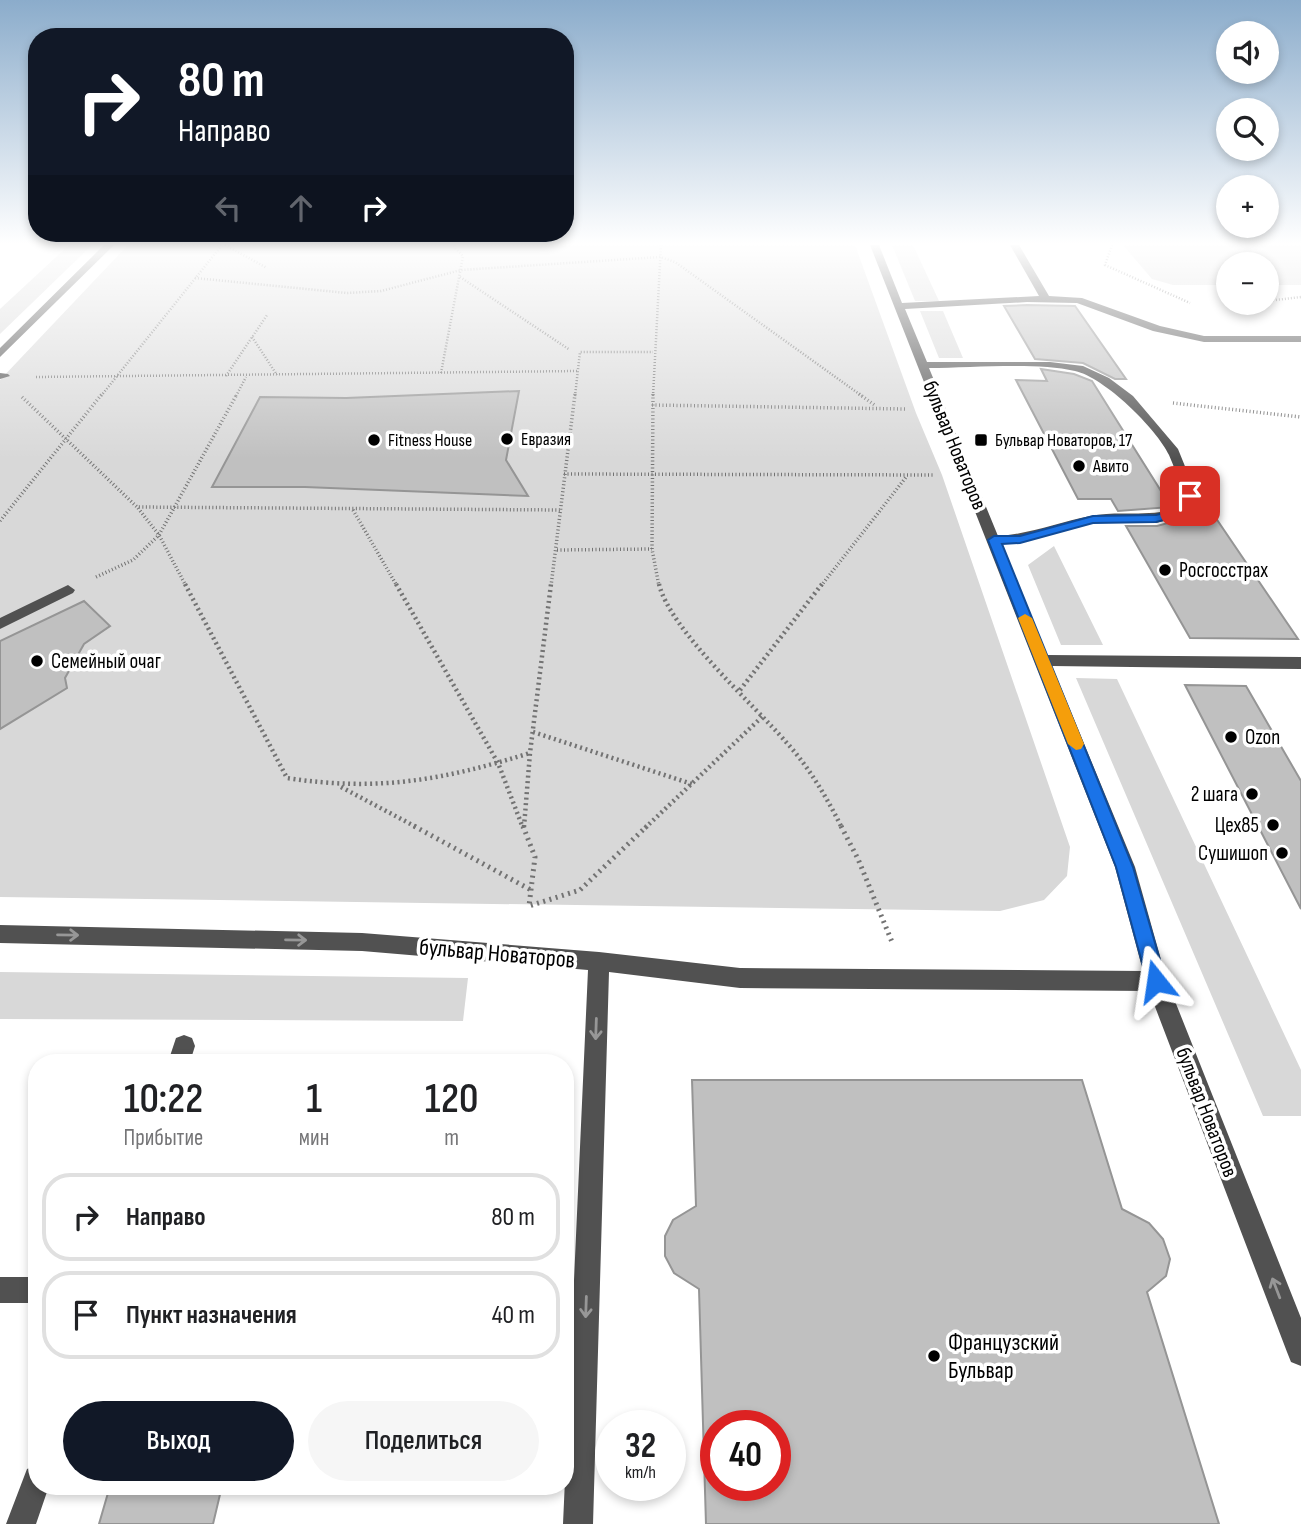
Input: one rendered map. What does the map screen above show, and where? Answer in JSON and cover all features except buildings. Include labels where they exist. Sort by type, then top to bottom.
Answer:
[{"type":"street","points":[[0,355],[39,316]]},
{"type":"street","name":"бульвар Новаторов","points":[[902,316],[1125,867],[1156,981],[1296,1325],[1301,1352]]},
{"type":"street","points":[[1123,316],[1157,328],[1204,339],[1301,339]]},
{"type":"street","points":[[923,365],[1050,365],[1079,369],[1105,380],[1129,398],[1174,452],[1190,496],[1184,511],[1156,519],[1093,519],[1020,539],[994,540]]},
{"type":"street","points":[[0,624],[68,590]]},
{"type":"street","points":[[1042,660],[1301,663]]},
{"type":"street","name":"бульвар Новаторов","points":[[0,934],[362,942],[598,961],[578,1524]]},
{"type":"street","points":[[598,961],[740,978],[1156,981]]},
{"type":"street","points":[[0,1290],[28,1290]]},
{"type":"street","points":[[22,1524],[32,1495]]},
{"type":"path","points":[[0,521],[164,316]]},
{"type":"path","points":[[226,377],[266,316]]},
{"type":"path","points":[[441,373],[452,316]]},
{"type":"path","points":[[519,316],[570,350]]},
{"type":"path","points":[[656,316],[652,405],[652,549],[660,589],[683,630],[789,745],[828,801],[858,859],[905,979]]},
{"type":"path","points":[[751,316],[876,406]]},
{"type":"path","points":[[252,337],[278,376]]},
{"type":"path","points":[[524,828],[530,752],[580,352],[654,352]]},
{"type":"path","points":[[2,376],[247,377],[578,371]]},
{"type":"path","points":[[68,590],[133,559],[159,535],[247,377]]},
{"type":"path","points":[[15,389],[137,507],[159,535],[287,778],[337,786],[383,786],[498,763],[530,752]]},
{"type":"path","points":[[1129,398],[1301,416]]},
{"type":"path","points":[[652,405],[904,407],[909,418]]},
{"type":"path","points":[[928,463],[932,475]]},
{"type":"path","points":[[564,474],[942,475]]},
{"type":"path","points":[[740,690],[908,475]]},
{"type":"path","points":[[137,507],[561,510]]},
{"type":"path","points":[[353,510],[498,763],[535,857],[529,906],[580,890],[763,716]]},
{"type":"path","points":[[557,550],[652,549]]},
{"type":"path","points":[[533,732],[692,784]]},
{"type":"path","points":[[337,786],[531,890]]},
{"type":"shaded area","points":[[0,316],[18,316],[0,334]]},
{"type":"shaded area","points":[[61,316],[881,316],[942,475],[1070,847],[1067,876],[1044,900],[1000,911],[0,897],[0,380]]},
{"type":"shaded area","points":[[922,316],[945,316],[963,358],[939,358]]},
{"type":"shaded area","points":[[1054,546],[1103,645],[1061,645],[1028,565]]},
{"type":"shaded area","points":[[1076,678],[1117,679],[1301,1070],[1301,1116],[1263,1116]]},
{"type":"shaded area","points":[[0,972],[468,978],[463,1021],[0,1019]]},
{"type":"slow traffic","points":[[1025,618],[1076,744]]},
{"type":"place","name":"Евразия","points":[[507,439]]},
{"type":"place","name":"Fitness House","points":[[374,440]]},
{"type":"place","name":"Бульвар Новаторов, 17","points":[[981,440]]},
{"type":"place","name":"Авито","points":[[1079,466]]},
{"type":"place","name":"Росгосстрах","points":[[1165,570]]},
{"type":"place","name":"Семейный очаг","points":[[37,661]]},
{"type":"place","name":"Ozon","points":[[1231,737]]},
{"type":"place","name":"2 шага","points":[[1252,794]]},
{"type":"place","name":"Цех85","points":[[1273,825]]},
{"type":"place","name":"Сушишоп","points":[[1282,853]]},
{"type":"place","name":"Французский Бульвар","points":[[934,1356]]},
{"type":"route","points":[[1156,981],[1125,867],[994,540],[1020,539],[1093,519],[1156,519],[1184,511],[1190,496]]}]
